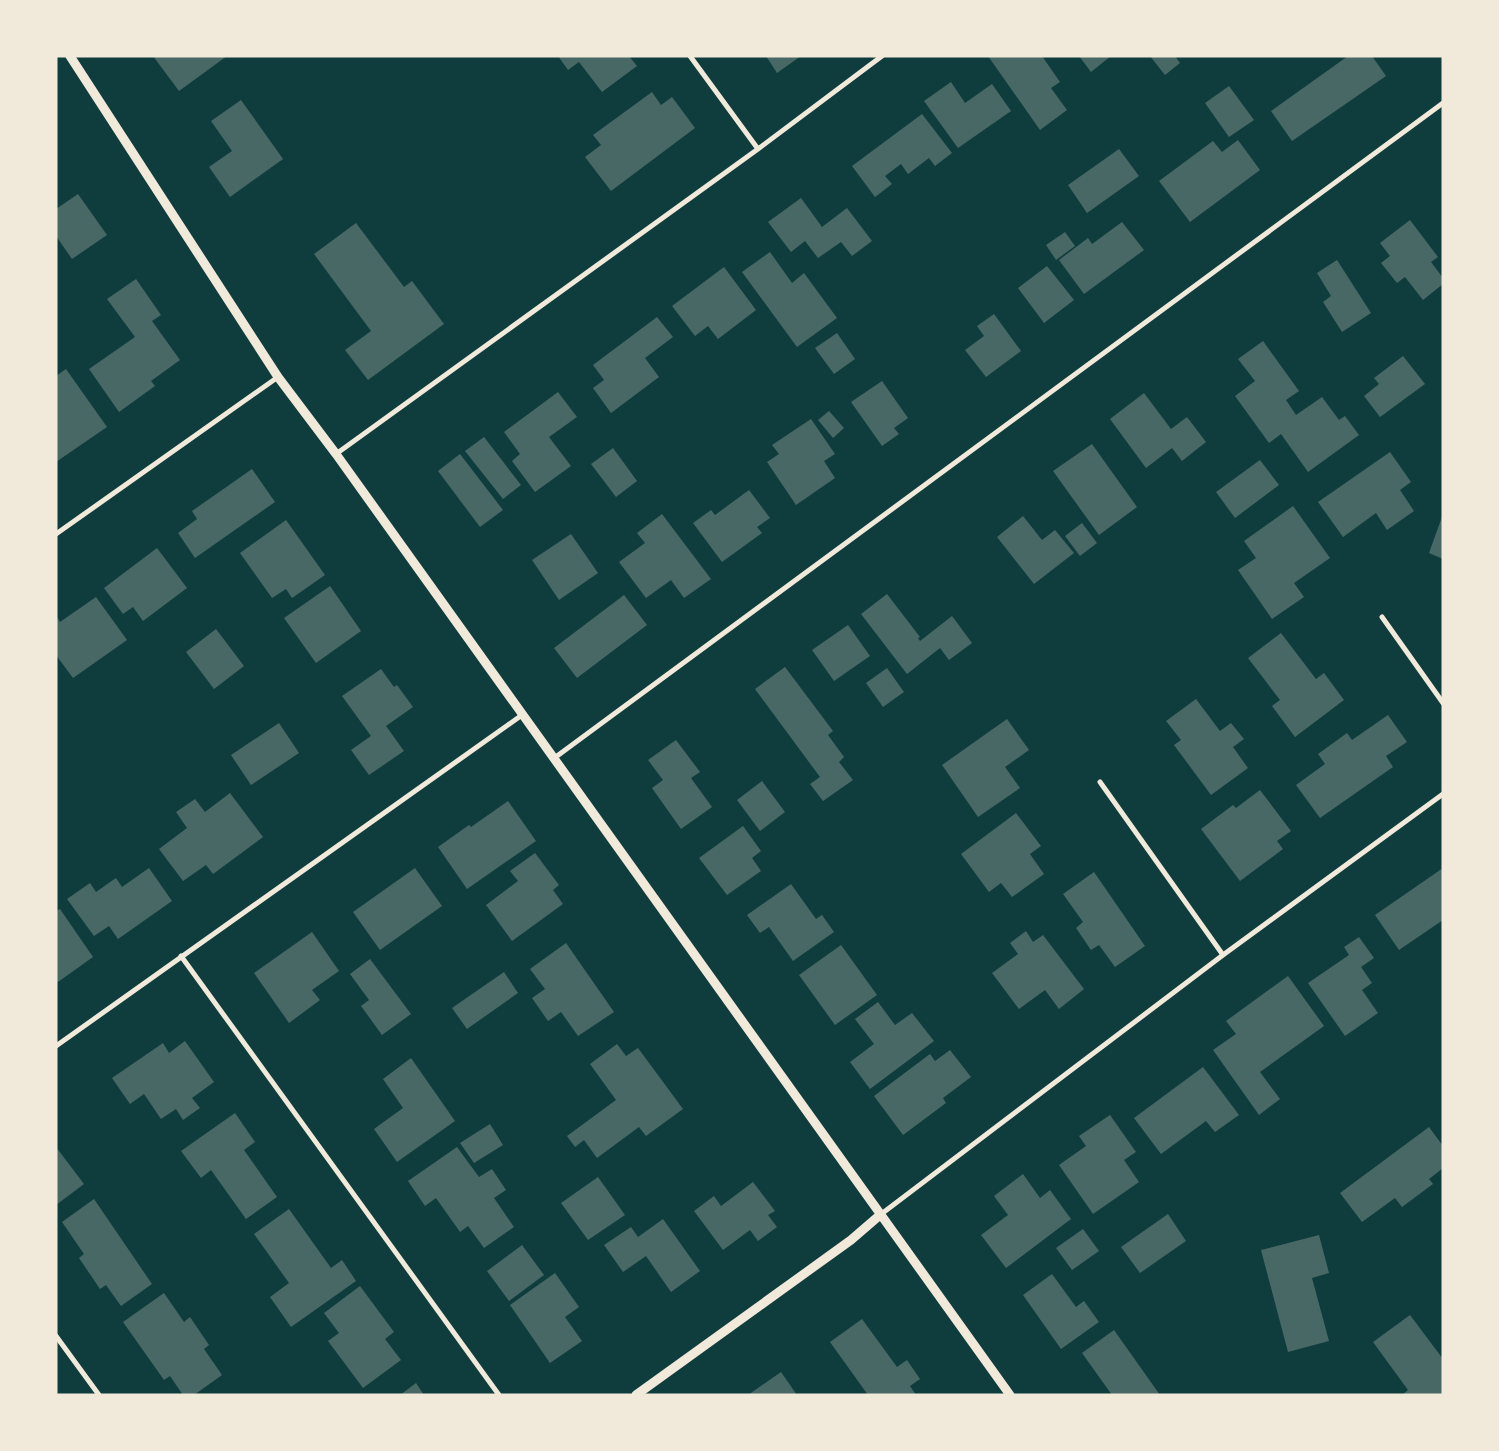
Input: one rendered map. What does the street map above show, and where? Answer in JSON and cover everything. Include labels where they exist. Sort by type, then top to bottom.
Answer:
[{"type":"street","points":[[70,56],[278,377],[336,454],[1010,1395]]},
{"type":"street","points":[[690,56],[758,149]]},
{"type":"street","points":[[336,454],[758,149],[882,56]]},
{"type":"street","points":[[553,759],[1443,103]]},
{"type":"street","points":[[56,534],[278,377]]},
{"type":"street","points":[[1382,617],[1443,703]]},
{"type":"street","points":[[56,1046],[522,716]]},
{"type":"street","points":[[1100,782],[1223,955]]},
{"type":"street","points":[[636,1395],[851,1240],[880,1215],[1223,955],[1443,794]]},
{"type":"street","points":[[181,956],[499,1395]]},
{"type":"street","points":[[56,1336],[99,1395]]},
{"type":"building","points":[[153,56],[227,56],[179,91]]},
{"type":"building","points":[[558,56],[629,56],[637,66],[602,92],[579,62],[568,70]]},
{"type":"building","points":[[766,56],[801,56],[777,73]]},
{"type":"building","points":[[988,56],[1042,56],[1060,82],[1051,88],[1067,110],[1040,130]]},
{"type":"building","points":[[1079,56],[1111,56],[1091,72]]},
{"type":"building","points":[[1150,56],[1175,56],[1180,63],[1165,75]]},
{"type":"building","points":[[1348,56],[1372,56],[1386,76],[1292,141],[1271,111]]},
{"type":"building","points":[[951,82],[965,103],[992,84],[1011,111],[958,148],[924,101]]},
{"type":"building","points":[[1229,86],[1254,120],[1229,137],[1205,103]]},
{"type":"building","points":[[652,92],[661,105],[672,97],[695,128],[611,191],[585,157],[601,145],[593,135]]},
{"type":"building","points":[[241,100],[283,159],[230,197],[209,167],[232,151],[211,121]]},
{"type":"building","points":[[922,114],[952,153],[935,166],[929,158],[908,174],[901,164],[885,176],[892,184],[875,197],[852,166]]},
{"type":"building","points":[[1238,140],[1260,170],[1190,222],[1159,181],[1213,141],[1222,152]]},
{"type":"building","points":[[1119,149],[1139,176],[1087,213],[1068,185]]},
{"type":"building","points":[[78,194],[107,235],[72,259],[56,236],[56,209]]},
{"type":"building","points":[[801,198],[822,227],[847,208],[872,241],[852,256],[841,242],[818,258],[805,241],[791,252],[768,222]]},
{"type":"building","points":[[1410,220],[1438,257],[1431,262],[1443,278],[1443,284],[1423,300],[1405,277],[1397,283],[1381,263],[1390,256],[1380,243]]},
{"type":"building","points":[[1122,222],[1144,250],[1084,294],[1059,260],[1088,238],[1092,244]]},
{"type":"building","points":[[356,223],[404,287],[412,281],[444,324],[368,380],[345,350],[371,331],[314,254]]},
{"type":"building","points":[[1065,232],[1075,246],[1056,260],[1046,245]]},
{"type":"building","points":[[770,252],[792,283],[804,273],[837,318],[797,347],[742,272]]},
{"type":"building","points":[[1337,260],[1371,313],[1342,332],[1323,302],[1331,296],[1317,273]]},
{"type":"building","points":[[1047,266],[1074,300],[1044,323],[1018,288]]},
{"type":"building","points":[[724,267],[756,310],[718,339],[708,326],[695,336],[672,306]]},
{"type":"building","points":[[136,279],[161,315],[152,321],[180,360],[151,381],[155,386],[119,412],[89,369],[135,337],[107,299]]},
{"type":"building","points":[[994,314],[1021,351],[986,377],[965,350],[984,336],[977,326]]},
{"type":"building","points":[[657,317],[673,337],[645,358],[659,377],[611,413],[593,388],[604,380],[593,365]]},
{"type":"building","points":[[837,333],[855,359],[834,374],[815,348]]},
{"type":"building","points":[[1263,341],[1299,391],[1286,400],[1296,415],[1322,397],[1339,420],[1345,416],[1359,435],[1308,472],[1281,434],[1269,443],[1235,396],[1255,381],[1238,359]]},
{"type":"building","points":[[1403,356],[1425,384],[1380,417],[1364,396],[1379,384],[1374,378]]},
{"type":"building","points":[[66,369],[107,427],[56,462],[56,376]]},
{"type":"building","points":[[882,381],[908,418],[894,428],[899,434],[882,446],[851,402]]},
{"type":"building","points":[[558,392],[577,417],[549,437],[571,466],[535,492],[512,461],[520,454],[504,432]]},
{"type":"building","points":[[1144,393],[1171,429],[1187,417],[1206,442],[1182,461],[1172,448],[1146,468],[1110,419]]},
{"type":"building","points":[[829,411],[844,428],[833,438],[818,420]]},
{"type":"building","points":[[811,419],[835,454],[824,461],[835,478],[796,505],[767,462],[779,454],[772,445]]},
{"type":"building","points":[[484,437],[521,485],[503,499],[465,451]]},
{"type":"building","points":[[1092,444],[1137,507],[1099,535],[1053,471]]},
{"type":"building","points":[[613,448],[637,481],[616,497],[591,464]]},
{"type":"building","points":[[1390,452],[1411,482],[1400,490],[1414,511],[1387,530],[1376,513],[1343,537],[1318,502]]},
{"type":"building","points":[[460,454],[503,510],[480,527],[438,471]]},
{"type":"building","points":[[1260,460],[1279,485],[1235,518],[1216,492]]},
{"type":"building","points":[[252,469],[275,502],[195,558],[178,533],[197,519],[192,511]]},
{"type":"building","points":[[749,490],[770,518],[757,527],[762,533],[722,562],[693,523],[711,510],[715,515]]},
{"type":"building","points":[[1293,506],[1330,558],[1294,583],[1304,597],[1272,619],[1238,570],[1256,558],[1244,541]]},
{"type":"building","points":[[662,514],[711,579],[684,598],[671,580],[646,598],[619,562],[645,543],[637,533]]},
{"type":"building","points":[[1443,514],[1443,559],[1429,553]]},
{"type":"building","points":[[1023,516],[1042,540],[1055,530],[1074,553],[1034,584],[997,537]]},
{"type":"building","points":[[286,520],[325,575],[292,598],[286,589],[272,598],[240,553]]},
{"type":"building","points":[[1082,523],[1097,543],[1080,556],[1065,536]]},
{"type":"building","points":[[571,534],[598,573],[559,600],[532,560]]},
{"type":"building","points":[[157,548],[187,588],[143,621],[133,607],[123,614],[104,588]]},
{"type":"building","points":[[330,586],[361,631],[316,663],[284,618]]},
{"type":"building","points":[[887,594],[920,637],[918,638],[920,641],[952,616],[972,643],[949,660],[940,648],[907,674],[861,614]]},
{"type":"building","points":[[624,595],[647,625],[577,678],[554,648]]},
{"type":"building","points":[[96,597],[127,640],[73,678],[56,655],[56,615],[60,622]]},
{"type":"building","points":[[848,625],[870,656],[834,681],[812,650]]},
{"type":"building","points":[[216,629],[244,666],[214,689],[186,652]]},
{"type":"building","points":[[1281,633],[1316,679],[1324,673],[1344,700],[1295,737],[1272,706],[1280,700],[1248,658]]},
{"type":"building","points":[[785,667],[833,731],[828,735],[844,757],[839,762],[853,780],[823,801],[810,784],[820,777],[755,689]]},
{"type":"building","points":[[887,668],[904,692],[883,707],[866,683]]},
{"type":"building","points":[[381,669],[394,687],[397,685],[413,707],[386,726],[404,751],[369,775],[351,750],[371,736],[342,696]]},
{"type":"building","points":[[1196,699],[1220,731],[1231,723],[1244,739],[1233,747],[1248,768],[1211,795],[1174,745],[1181,740],[1166,721]]},
{"type":"building","points":[[1388,715],[1407,742],[1386,756],[1393,767],[1320,818],[1296,785],[1325,764],[1318,754],[1347,733],[1352,740]]},
{"type":"building","points":[[1007,719],[1029,750],[1005,767],[1020,788],[978,817],[942,765]]},
{"type":"building","points":[[279,723],[299,753],[251,785],[231,755]]},
{"type":"building","points":[[676,740],[700,772],[691,778],[712,807],[681,829],[652,788],[663,780],[648,760]]},
{"type":"building","points":[[762,781],[785,812],[760,831],[737,800]]},
{"type":"building","points":[[1260,790],[1291,831],[1277,841],[1283,849],[1240,881],[1201,829],[1233,805],[1236,808]]},
{"type":"building","points":[[230,793],[263,837],[213,874],[206,865],[183,881],[159,849],[187,828],[176,812],[195,799],[205,812]]},
{"type":"building","points":[[508,801],[536,841],[467,889],[438,847]]},
{"type":"building","points":[[1016,813],[1041,846],[1030,854],[1044,874],[1012,897],[1001,883],[989,892],[961,854]]},
{"type":"building","points":[[743,826],[761,851],[752,858],[761,871],[727,895],[699,858]]},
{"type":"building","points":[[535,853],[559,885],[553,890],[563,904],[512,941],[486,905],[518,881],[510,871]]},
{"type":"building","points":[[149,868],[172,901],[118,939],[109,926],[94,936],[67,899],[90,883],[96,892],[116,878],[122,887]]},
{"type":"building","points":[[415,868],[442,906],[380,950],[353,912]]},
{"type":"building","points":[[1443,868],[1443,920],[1399,950],[1375,915]]},
{"type":"building","points":[[1094,872],[1145,946],[1115,967],[1099,945],[1091,950],[1076,928],[1083,922],[1063,894]]},
{"type":"building","points":[[791,884],[816,919],[822,915],[834,932],[793,961],[769,927],[760,933],[747,915]]},
{"type":"building","points":[[60,909],[93,957],[58,982],[56,979],[56,911]]},
{"type":"building","points":[[1026,931],[1033,942],[1043,935],[1084,989],[1059,1009],[1045,990],[1019,1009],[992,973],[1018,954],[1010,943]]},
{"type":"building","points":[[312,932],[339,971],[312,990],[320,1000],[289,1023],[254,973]]},
{"type":"building","points":[[1359,937],[1374,958],[1361,967],[1372,983],[1362,990],[1378,1013],[1345,1036],[1308,983],[1349,955],[1344,947]]},
{"type":"building","points":[[566,943],[614,1012],[578,1036],[561,1012],[548,1021],[532,998],[545,989],[530,969]]},
{"type":"building","points":[[841,945],[877,995],[835,1025],[799,975]]},
{"type":"building","points":[[370,959],[411,1014],[382,1035],[361,1006],[369,1000],[350,974]]},
{"type":"building","points":[[504,972],[518,993],[467,1029],[452,1008]]},
{"type":"building","points":[[1288,976],[1324,1026],[1260,1072],[1280,1099],[1259,1115],[1213,1050],[1236,1034],[1226,1021]]},
{"type":"building","points":[[878,1002],[895,1025],[912,1013],[934,1041],[870,1089],[850,1062],[874,1044],[855,1019]]},
{"type":"building","points":[[185,1041],[214,1082],[192,1098],[200,1108],[183,1120],[176,1109],[161,1119],[144,1094],[130,1104],[112,1078],[163,1043],[169,1053]]},
{"type":"building","points":[[617,1044],[626,1056],[638,1048],[683,1109],[646,1136],[639,1127],[597,1158],[584,1140],[575,1147],[567,1136],[616,1100],[590,1064]]},
{"type":"building","points":[[950,1050],[971,1077],[943,1098],[946,1103],[903,1135],[874,1096],[930,1054],[935,1061]]},
{"type":"building","points":[[411,1058],[455,1121],[397,1162],[374,1129],[403,1108],[383,1079]]},
{"type":"building","points":[[1203,1067],[1239,1115],[1215,1132],[1206,1121],[1161,1154],[1134,1118]]},
{"type":"building","points":[[235,1113],[255,1142],[244,1150],[277,1197],[246,1219],[211,1170],[201,1178],[181,1151]]},
{"type":"building","points":[[1110,1115],[1136,1152],[1124,1160],[1139,1182],[1093,1214],[1059,1165],[1086,1146],[1079,1136]]},
{"type":"building","points":[[490,1124],[503,1145],[474,1163],[460,1143]]},
{"type":"building","points":[[1429,1127],[1443,1146],[1443,1168],[1429,1179],[1433,1184],[1402,1207],[1395,1198],[1362,1222],[1340,1193]]},
{"type":"building","points":[[56,1147],[84,1184],[56,1205]]},
{"type":"building","points":[[457,1147],[479,1177],[492,1169],[506,1190],[494,1198],[514,1227],[484,1248],[468,1226],[460,1232],[436,1198],[425,1206],[408,1181]]},
{"type":"building","points":[[1023,1174],[1040,1198],[1050,1190],[1071,1219],[1006,1268],[981,1235],[1008,1215],[994,1196]]},
{"type":"building","points":[[598,1177],[625,1215],[588,1240],[561,1203]]},
{"type":"building","points":[[753,1182],[775,1211],[768,1215],[777,1227],[758,1241],[750,1230],[723,1250],[694,1211],[714,1196],[721,1206]]},
{"type":"building","points":[[94,1199],[152,1284],[121,1306],[106,1285],[100,1289],[79,1258],[84,1254],[62,1222]]},
{"type":"building","points":[[289,1209],[331,1268],[342,1260],[356,1281],[291,1327],[270,1297],[289,1283],[254,1234]]},
{"type":"building","points":[[1168,1214],[1186,1241],[1140,1273],[1121,1247]]},
{"type":"building","points":[[663,1219],[700,1271],[671,1292],[646,1256],[623,1272],[604,1245],[631,1227],[638,1237]]},
{"type":"building","points":[[1083,1229],[1099,1251],[1072,1270],[1056,1248]]},
{"type":"building","points":[[1319,1235],[1329,1273],[1312,1278],[1329,1341],[1288,1352],[1261,1250]]},
{"type":"building","points":[[522,1245],[544,1275],[509,1301],[487,1271]]},
{"type":"building","points":[[555,1273],[579,1307],[565,1317],[582,1341],[550,1363],[510,1305]]},
{"type":"building","points":[[1052,1274],[1076,1307],[1084,1301],[1099,1322],[1061,1349],[1023,1295]]},
{"type":"building","points":[[360,1286],[394,1332],[385,1339],[401,1360],[363,1388],[328,1341],[339,1333],[324,1313]]},
{"type":"building","points":[[164,1293],[184,1322],[190,1317],[209,1345],[204,1349],[222,1375],[194,1395],[183,1395],[170,1376],[164,1380],[123,1322]]},
{"type":"building","points":[[1410,1315],[1443,1359],[1443,1395],[1402,1395],[1408,1390],[1373,1342]]},
{"type":"building","points":[[862,1319],[897,1367],[907,1360],[920,1379],[910,1386],[916,1395],[868,1395],[830,1342]]},
{"type":"building","points":[[1114,1330],[1160,1395],[1112,1395],[1082,1353]]},
{"type":"building","points":[[781,1372],[797,1395],[748,1395]]},
{"type":"building","points":[[416,1383],[424,1395],[400,1395]]}]
